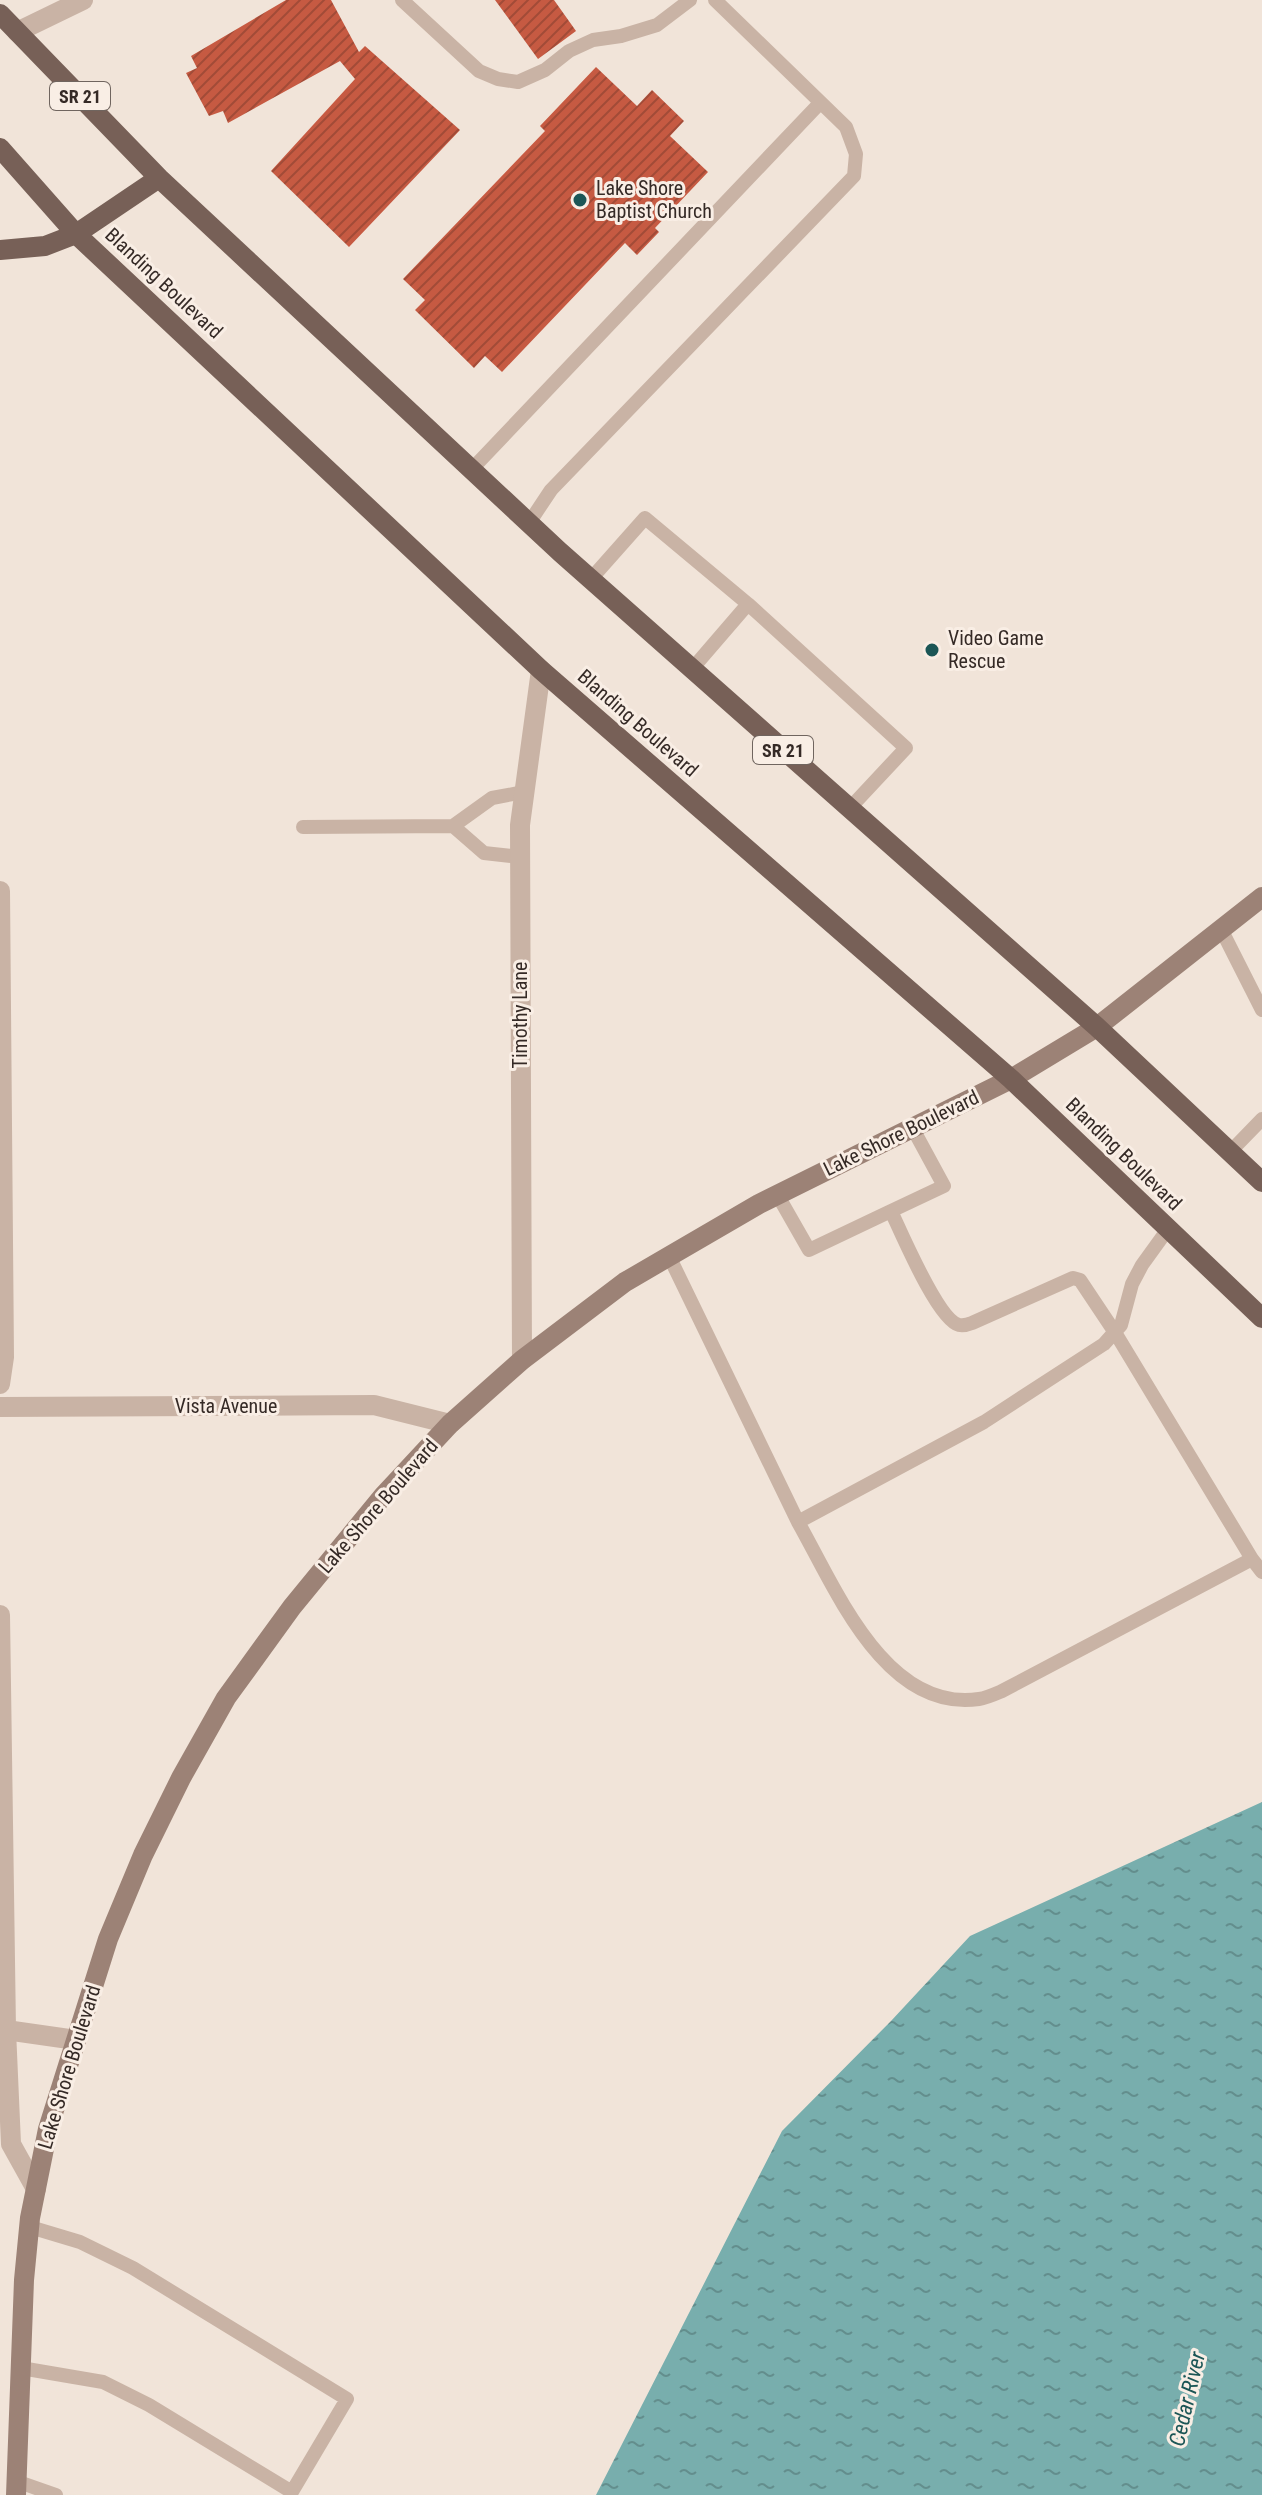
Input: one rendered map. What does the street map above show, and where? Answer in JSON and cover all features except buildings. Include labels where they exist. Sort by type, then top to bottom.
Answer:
[{"type":"main road","name":"SR 21","points":[[0,14],[8,38],[590,580],[1097,1027],[1262,1182]]},
{"type":"main road","name":"Blanding Boulevard","points":[[0,148],[76,234],[541,670],[1011,1079],[1262,1318]]},
{"type":"main road","points":[[0,250],[45,246],[76,234],[159,178]]},
{"type":"street","points":[[8,38],[83,0]]},
{"type":"street","name":"Timothy Lane","points":[[522,1360],[520,825],[541,670]]},
{"type":"street","points":[[0,891],[4,1357],[0,1384]]},
{"type":"street","name":"Lake Shore Boulevard","points":[[16,2488],[24,2280],[36,2189],[48,2129],[108,1939],[143,1855],[226,1698],[312,1582],[383,1496],[450,1424],[522,1360],[625,1282],[777,1194],[1011,1079],[1097,1027],[1262,897]]},
{"type":"street","name":"Vista Avenue","points":[[0,1407],[374,1405],[450,1424]]},
{"type":"street","points":[[0,1615],[6,2030],[11,2144],[36,2189]]},
{"type":"street","points":[[6,2030],[76,2040]]},
{"type":"lane","points":[[402,0],[479,71],[498,79],[518,82],[545,70],[569,51],[593,40],[621,36],[657,25],[690,0]]},
{"type":"lane","points":[[529,523],[551,490],[854,176],[856,154],[846,127],[715,0]]},
{"type":"lane","points":[[472,469],[820,103]]},
{"type":"lane","points":[[590,580],[645,518],[748,604],[906,748],[849,809]]},
{"type":"lane","points":[[692,669],[748,604]]},
{"type":"lane","points":[[303,827],[453,826],[492,798],[524,792]]},
{"type":"lane","points":[[453,826],[484,853],[520,857]]},
{"type":"lane","points":[[1221,929],[1262,1010]]},
{"type":"lane","points":[[1230,1152],[1262,1119]]},
{"type":"lane","points":[[777,1194],[809,1250],[944,1186],[912,1127]]},
{"type":"lane","points":[[891,1211],[916,1266],[948,1318],[957,1325],[972,1323],[1073,1278],[1080,1280],[1262,1572]]},
{"type":"lane","points":[[798,1522],[984,1422],[1104,1344],[1116,1334],[1132,1284],[1168,1229]]},
{"type":"lane","points":[[669,1256],[798,1522],[863,1637],[901,1676],[927,1692],[953,1699],[979,1699],[1002,1691],[1252,1559]]},
{"type":"lane","points":[[21,2368],[103,2382],[149,2405],[291,2493],[347,2399],[133,2268],[80,2242],[30,2227]]},
{"type":"lane","points":[[16,2488],[56,2495]]},
{"type":"water","name":"Cedar River","points":[[1262,1802],[1262,2495],[596,2495],[782,2131],[970,1936]]},
{"type":"place","name":"Lake Shore Baptist Church","points":[[580,200]]},
{"type":"place","name":"Video Game Rescue","points":[[932,650]]}]
